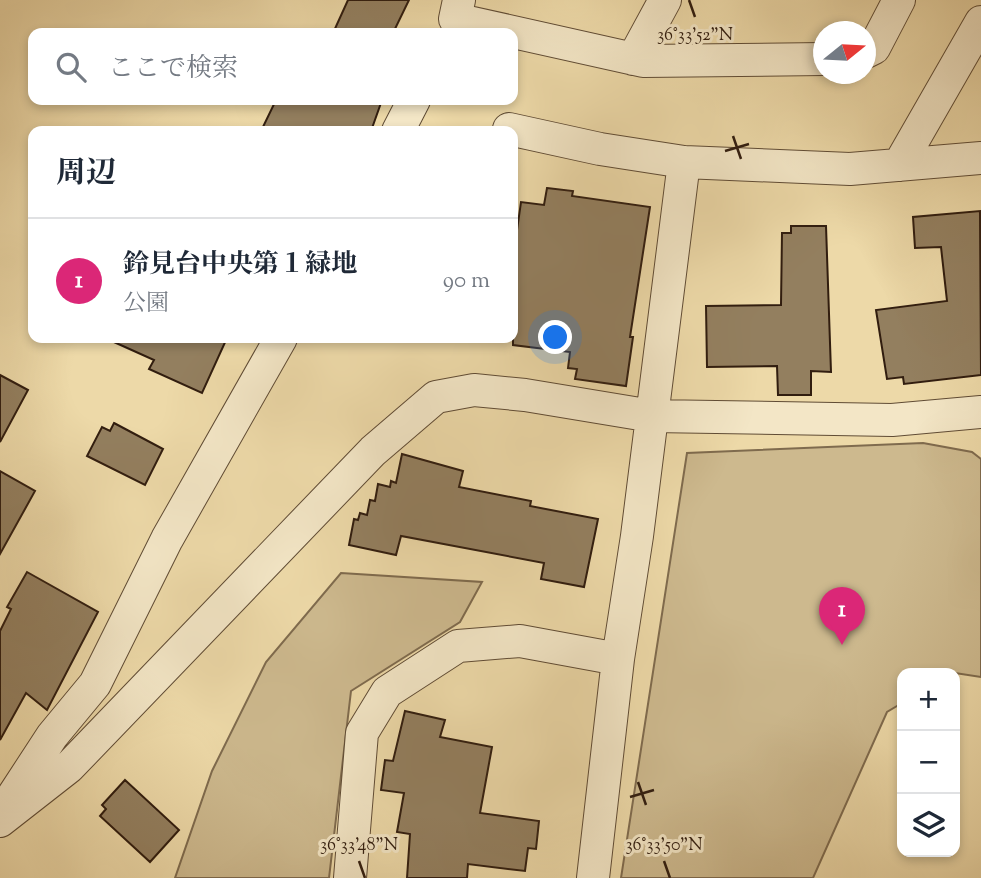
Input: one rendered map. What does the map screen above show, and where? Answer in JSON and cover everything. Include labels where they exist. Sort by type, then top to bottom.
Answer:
[{"type":"street","points":[[634,59],[665,0]]},
{"type":"street","points":[[876,44],[899,0]]},
{"type":"street","points":[[454,17],[501,28]]},
{"type":"street","points":[[900,165],[981,22]]},
{"type":"street","points":[[518,32],[634,59],[813,59]]},
{"type":"street","points":[[401,126],[411,105]]},
{"type":"street","points":[[518,131],[600,149],[684,162],[850,169],[981,158]]},
{"type":"street","points":[[593,878],[618,659],[684,162]]},
{"type":"street","points":[[0,815],[52,736],[95,684],[167,539],[278,343]]},
{"type":"street","points":[[0,821],[69,767],[373,451],[436,397],[474,390],[525,395],[652,416],[892,420],[981,412]]},
{"type":"street","points":[[350,878],[362,733],[387,692],[457,646],[520,641],[618,659]]},
{"type":"shaded area","points":[[923,443],[972,452],[981,459],[981,677],[960,674],[960,668],[897,668],[897,706],[887,712],[813,878],[621,878],[687,453]]},
{"type":"shaded area","points":[[341,573],[482,582],[460,622],[351,691],[329,878],[175,878],[212,771],[266,662]]},
{"type":"building","points":[[348,0],[409,0],[395,28],[335,28]]},
{"type":"building","points":[[274,105],[380,105],[373,126],[263,126]]},
{"type":"building","points":[[547,188],[573,191],[572,196],[650,207],[630,337],[633,337],[626,386],[575,379],[577,369],[568,368],[570,352],[513,345],[518,343],[518,223],[521,202],[544,205]]},
{"type":"building","points":[[980,211],[981,375],[904,384],[903,377],[887,379],[876,310],[947,301],[941,247],[915,248],[913,217]]},
{"type":"building","points":[[791,226],[826,226],[831,372],[811,371],[811,395],[778,395],[777,366],[707,367],[706,306],[781,305],[782,233],[791,233]]},
{"type":"building","points":[[116,343],[225,343],[202,393],[149,369],[154,360]]},
{"type":"building","points":[[0,375],[28,390],[0,442]]},
{"type":"building","points":[[114,423],[163,449],[145,485],[87,456],[102,427],[110,431]]},
{"type":"building","points":[[402,454],[463,471],[459,487],[531,501],[530,506],[598,519],[584,587],[541,579],[544,563],[401,536],[396,555],[349,545],[354,519],[358,520],[360,513],[367,515],[370,500],[375,501],[378,484],[390,487],[391,481],[396,483]]},
{"type":"building","points":[[0,471],[35,491],[0,554]]},
{"type":"building","points":[[27,572],[98,612],[47,710],[26,693],[0,740],[0,631],[11,609],[7,607]]},
{"type":"building","points":[[405,711],[445,720],[440,737],[492,747],[480,813],[539,821],[536,849],[528,848],[525,871],[468,864],[467,878],[407,878],[410,834],[397,832],[404,793],[381,790],[385,760],[393,761]]},
{"type":"building","points":[[125,780],[179,830],[150,862],[100,816],[106,809],[102,805]]},
{"type":"place","name":"鈴見台中央第１緑地","points":[[842,645]]}]
